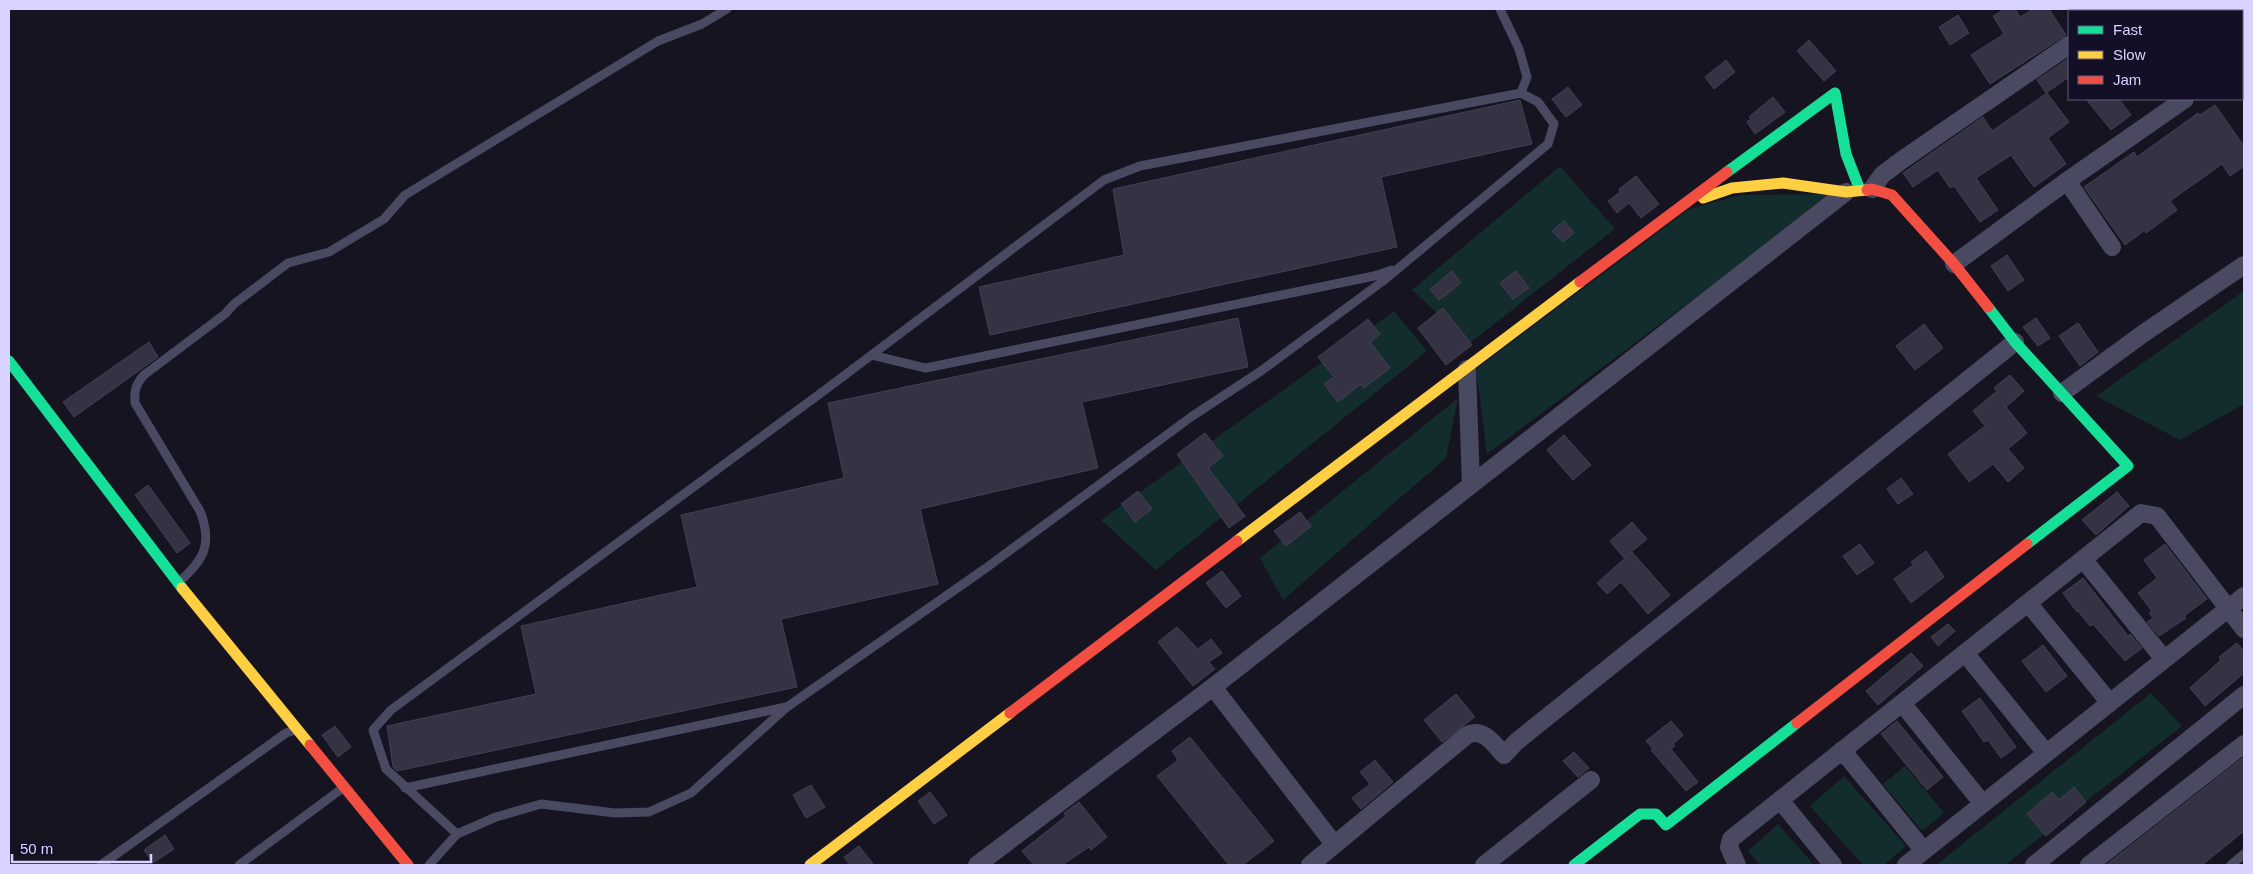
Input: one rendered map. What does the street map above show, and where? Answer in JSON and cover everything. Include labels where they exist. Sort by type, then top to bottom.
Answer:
[{"type":"street","points":[[977,865],[1213,687],[1471,485],[1859,190],[2068,47]]},
{"type":"street","points":[[810,865],[1683,204],[1835,93],[1842,143],[1848,166],[1859,190]]},
{"type":"street","points":[[1954,264],[2067,181],[2184,100]]},
{"type":"street","points":[[2067,181],[2112,247]]},
{"type":"street","points":[[1574,865],[1640,814],[1656,814],[1666,826],[2128,466],[2015,342],[1954,264],[1892,195],[1783,183],[1732,188],[1683,204]]},
{"type":"street","points":[[2062,393],[2144,333],[2244,265]]},
{"type":"street","points":[[1310,865],[1334,844],[1353,832],[1467,734],[1473,732],[1483,734],[1504,755],[1516,742],[1686,604],[2015,342]]},
{"type":"street","points":[[9,361],[64,429],[179,582],[408,865]]},
{"type":"street","points":[[1467,369],[1471,485]]},
{"type":"street","points":[[1736,865],[1729,848],[1730,839],[2141,513],[2157,516],[2244,628]]},
{"type":"street","points":[[2083,559],[2164,659]]},
{"type":"street","points":[[1906,865],[2244,596]]},
{"type":"street","points":[[2028,603],[2110,703]]},
{"type":"street","points":[[1965,653],[2046,754]]},
{"type":"street","points":[[1213,687],[1334,844]]},
{"type":"street","points":[[2034,865],[2244,695]]},
{"type":"street","points":[[1902,703],[1983,804]]},
{"type":"street","points":[[2089,865],[2244,744]]},
{"type":"street","points":[[1842,750],[1924,851]]},
{"type":"street","points":[[1484,865],[1591,780]]},
{"type":"street","points":[[1780,800],[1833,865]]},
{"type":"lane","points":[[179,582],[193,569],[204,553],[206,525],[200,511],[135,403],[136,384],[144,375],[225,314],[234,304],[288,263],[315,257],[341,246],[384,218],[405,195],[658,41],[702,24],[727,9]]},
{"type":"lane","points":[[1500,9],[1519,49],[1527,77],[1521,93]]},
{"type":"lane","points":[[429,865],[457,834],[496,817],[541,804],[615,813],[649,812],[691,793],[787,706],[986,568],[1190,417],[1261,371],[1397,268],[1548,144],[1554,124],[1538,102],[1521,93],[1140,166],[1104,180],[872,355],[391,710],[373,730],[386,769],[457,834]]},
{"type":"lane","points":[[872,355],[926,368],[1374,276],[1397,268]]},
{"type":"lane","points":[[405,788],[787,706]]},
{"type":"lane","points":[[101,865],[286,733],[298,730]]},
{"type":"lane","points":[[239,865],[344,787]]},
{"type":"lane","points":[[2231,865],[2244,854]]},
{"type":"green space","points":[[1560,166],[1615,229],[1470,343],[1412,290]]},
{"type":"green space","points":[[1834,194],[1487,454],[1476,369],[1689,209],[1741,195]]},
{"type":"green space","points":[[2244,291],[2244,404],[2180,440],[2096,396]]},
{"type":"green space","points":[[1394,311],[1427,351],[1156,570],[1101,520]]},
{"type":"green space","points":[[1458,398],[1446,458],[1283,600],[1260,558]]},
{"type":"green space","points":[[2151,693],[2182,726],[2005,865],[1936,865]]},
{"type":"green space","points":[[1905,766],[1944,813],[1922,831],[1883,784]]},
{"type":"green space","points":[[1844,776],[1906,846],[1884,865],[1863,865],[1810,806]]},
{"type":"green space","points":[[1778,824],[1814,865],[1760,865],[1748,851]]},
{"type":"building","points":[[2005,9],[2015,9],[2020,17],[2033,9],[2049,9],[2066,35],[1990,84],[1971,55],[2004,34],[1993,16]]},
{"type":"building","points":[[1958,15],[1969,33],[1950,45],[1939,27]]},
{"type":"building","points":[[1809,40],[1836,71],[1824,81],[1797,51]]},
{"type":"building","points":[[2068,59],[2068,78],[2046,93],[2037,80]]},
{"type":"building","points":[[1726,60],[1735,72],[1714,89],[1705,77]]},
{"type":"building","points":[[1568,87],[1582,105],[1566,117],[1552,99]]},
{"type":"building","points":[[2047,93],[2069,122],[2048,138],[2066,164],[2034,187],[2011,155],[1976,178],[1998,210],[1980,222],[1954,186],[1950,188],[1938,170],[1913,187],[1903,173],[1983,117],[1992,131]]},
{"type":"building","points":[[1773,97],[1785,112],[1755,134],[1747,122],[1751,119],[1749,117]]},
{"type":"building","points":[[1520,100],[1532,144],[1381,177],[1397,247],[990,335],[979,287],[1124,255],[1113,189]]},
{"type":"building","points":[[2087,100],[2120,100],[2131,115],[2111,130]]},
{"type":"building","points":[[2215,105],[2244,146],[2244,166],[2230,176],[2222,164],[2170,201],[2177,210],[2146,233],[2145,230],[2125,245],[2084,187],[2134,152],[2137,157],[2198,113],[2200,115]]},
{"type":"building","points":[[1636,176],[1659,204],[1641,218],[1629,203],[1617,213],[1608,201],[1620,192],[1619,189]]},
{"type":"building","points":[[1564,221],[1574,233],[1563,242],[1552,231]]},
{"type":"building","points":[[2007,255],[2024,280],[2008,291],[1991,266]]},
{"type":"building","points":[[1452,271],[1461,283],[1439,300],[1430,289]]},
{"type":"building","points":[[1516,271],[1529,288],[1513,299],[1500,283]]},
{"type":"building","points":[[1443,308],[1472,345],[1446,365],[1418,328]]},
{"type":"building","points":[[1238,318],[1248,367],[1082,402],[1098,468],[920,509],[938,584],[781,619],[797,687],[397,771],[393,767],[387,726],[536,694],[521,626],[697,587],[681,515],[844,478],[828,403]]},
{"type":"building","points":[[2036,318],[2050,338],[2038,346],[2023,327]]},
{"type":"building","points":[[1368,319],[1380,334],[1370,342],[1390,368],[1364,388],[1361,384],[1338,402],[1324,384],[1334,377],[1318,357]]},
{"type":"building","points":[[2078,323],[2098,352],[2080,366],[2059,336]]},
{"type":"building","points":[[1924,324],[1943,348],[1915,370],[1896,346]]},
{"type":"building","points":[[149,342],[158,357],[74,417],[63,402]]},
{"type":"building","points":[[2010,375],[2024,391],[2006,407],[2027,433],[2008,449],[2024,468],[2008,482],[1993,464],[1969,482],[1948,454],[1985,426],[1973,411],[1997,391],[1994,388]]},
{"type":"building","points":[[1205,433],[1223,456],[1208,468],[1245,516],[1229,528],[1177,454]]},
{"type":"building","points":[[1564,435],[1591,465],[1573,480],[1547,450]]},
{"type":"building","points":[[1901,478],[1913,494],[1898,504],[1887,489]]},
{"type":"building","points":[[148,485],[190,543],[177,553],[135,495]]},
{"type":"building","points":[[1138,491],[1152,509],[1135,522],[1121,504]]},
{"type":"building","points":[[2117,492],[2129,506],[2096,535],[2082,520]]},
{"type":"building","points":[[1300,512],[1311,526],[1286,546],[1274,531]]},
{"type":"building","points":[[1632,522],[1647,539],[1624,558],[1610,541]]},
{"type":"building","points":[[1860,544],[1874,563],[1857,575],[1843,556]]},
{"type":"building","points":[[2165,544],[2207,599],[2184,616],[2186,618],[2159,636],[2147,622],[2153,618],[2149,613],[2152,611],[2138,593],[2157,578],[2144,560]]},
{"type":"building","points":[[1926,551],[1944,577],[1911,603],[1894,579],[1913,565],[1911,562]]},
{"type":"building","points":[[1632,552],[1670,595],[1648,614],[1621,582],[1607,594],[1597,583]]},
{"type":"building","points":[[1222,571],[1241,596],[1226,608],[1206,583]]},
{"type":"building","points":[[2083,578],[2128,636],[2130,634],[2142,648],[2125,661],[2093,624],[2090,626],[2077,612],[2063,593]]},
{"type":"building","points":[[1948,624],[1955,631],[1938,646],[1931,637]]},
{"type":"building","points":[[1177,627],[1198,649],[1211,639],[1222,653],[1209,662],[1215,669],[1193,686],[1158,642]]},
{"type":"building","points":[[2237,643],[2244,652],[2244,673],[2205,706],[2190,688],[2221,660],[2219,657]]},
{"type":"building","points":[[2043,645],[2067,676],[2046,692],[2022,661]]},
{"type":"building","points":[[1911,653],[1923,666],[1878,705],[1866,691]]},
{"type":"building","points":[[1456,694],[1475,717],[1442,742],[1424,720]]},
{"type":"building","points":[[1980,698],[2016,747],[2001,758],[1988,740],[1984,742],[1962,711]]},
{"type":"building","points":[[1671,721],[1683,735],[1673,744],[1675,746],[1671,749],[1698,782],[1686,791],[1651,750],[1653,749],[1646,741]]},
{"type":"building","points":[[1897,721],[1943,777],[1927,790],[1881,734]]},
{"type":"building","points":[[335,726],[351,747],[338,757],[322,735]]},
{"type":"building","points":[[1190,737],[1274,841],[1243,865],[1229,865],[1157,776],[1178,760],[1172,751]]},
{"type":"building","points":[[1574,752],[1589,768],[1578,777],[1563,761]]},
{"type":"building","points":[[2244,757],[2244,831],[2202,865],[2106,865]]},
{"type":"building","points":[[1375,760],[1393,782],[1361,809],[1352,798],[1370,784],[1360,772]]},
{"type":"building","points":[[811,785],[825,807],[806,818],[793,795]]},
{"type":"building","points":[[2074,787],[2086,802],[2046,836],[2027,814],[2052,792],[2059,800]]},
{"type":"building","points":[[930,792],[947,815],[934,824],[918,801]]},
{"type":"building","points":[[1079,802],[1107,837],[1091,850],[1089,847],[1062,865],[1034,865],[1022,851],[1066,816],[1064,813]]},
{"type":"building","points":[[165,835],[174,849],[153,863],[144,850]]},
{"type":"building","points":[[859,846],[874,865],[850,865],[844,857]]},
{"type":"traffic: fast","points":[[1727,172],[1835,93],[1846,154],[1860,190]]},
{"type":"traffic: fast","points":[[1988,307],[2015,342],[2128,466],[2027,544]]},
{"type":"traffic: fast","points":[[9,361],[182,588]]},
{"type":"traffic: fast","points":[[1574,865],[1640,814],[1656,814],[1666,825],[1797,723]]},
{"type":"traffic: slow","points":[[1703,198],[1732,188],[1783,183],[1846,192],[1867,190]]},
{"type":"traffic: slow","points":[[1237,541],[1580,282]]},
{"type":"traffic: slow","points":[[182,588],[310,745]]},
{"type":"traffic: slow","points":[[810,865],[1010,713]]},
{"type":"traffic: jam","points":[[1580,282],[1727,172]]},
{"type":"traffic: jam","points":[[1867,190],[1872,189],[1892,195],[1954,264],[1988,307]]},
{"type":"traffic: jam","points":[[1010,713],[1237,541]]},
{"type":"traffic: jam","points":[[1797,723],[2027,544]]},
{"type":"traffic: jam","points":[[310,745],[408,865]]}]
